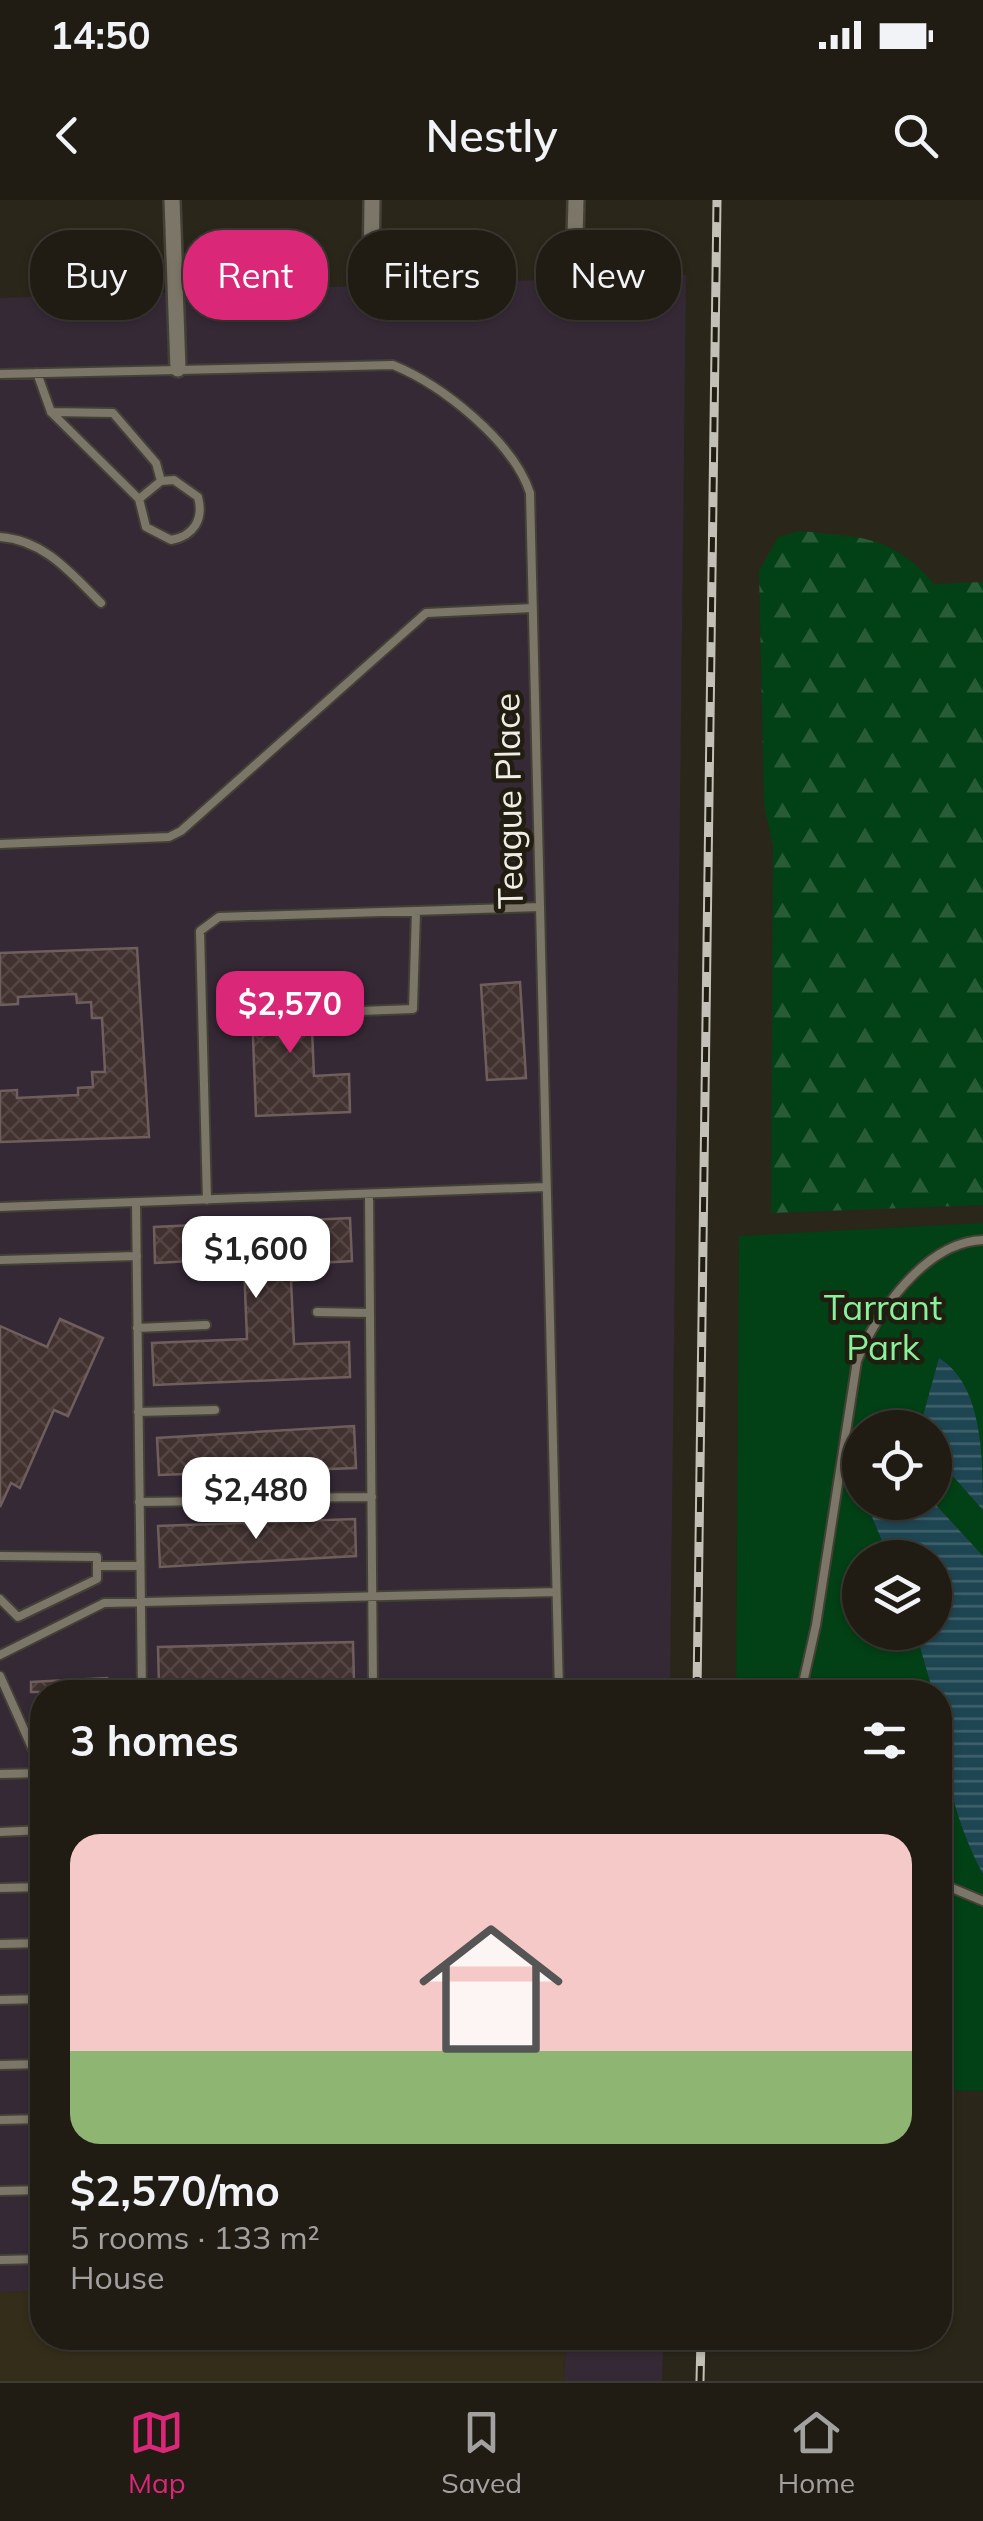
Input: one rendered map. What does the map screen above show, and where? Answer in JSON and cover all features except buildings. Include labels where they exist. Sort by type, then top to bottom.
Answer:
[{"type":"street","points":[[172,200],[178,369]]},
{"type":"street","points":[[372,200],[372,230]]},
{"type":"street","points":[[575,230],[576,200]]},
{"type":"lane","name":"Teague Place","points":[[0,374],[392,366],[439,388],[511,457],[524,477],[530,493],[559,1680]]},
{"type":"lane","points":[[37,373],[51,412],[138,499],[142,518],[153,534],[171,540],[190,533],[200,516],[198,497],[184,483],[162,481],[138,499]]},
{"type":"lane","points":[[51,412],[113,413],[145,448],[162,481]]},
{"type":"lane","points":[[0,537],[21,538],[40,548],[101,603]]},
{"type":"lane","points":[[0,844],[168,837],[181,831],[426,613],[532,608]]},
{"type":"lane","points":[[207,1200],[200,931],[219,916],[540,907]]},
{"type":"lane","points":[[360,1011],[413,1008],[416,910]]},
{"type":"lane","points":[[0,1207],[546,1187]]},
{"type":"lane","points":[[369,1194],[373,1680]]},
{"type":"lane","points":[[136,1202],[142,1680]]},
{"type":"lane","points":[[804,1680],[816,1626],[857,1361],[870,1326],[939,1255],[983,1240]]},
{"type":"lane","points":[[0,1260],[137,1256]]},
{"type":"lane","points":[[317,1312],[370,1312]]},
{"type":"lane","points":[[137,1328],[206,1325]]},
{"type":"lane","points":[[138,1412],[216,1410]]},
{"type":"lane","points":[[271,1498],[372,1497]]},
{"type":"lane","points":[[140,1502],[213,1501]]},
{"type":"lane","points":[[0,1556],[97,1557],[96,1578],[30,1614],[18,1617],[0,1599]]},
{"type":"lane","points":[[97,1566],[140,1566]]},
{"type":"lane","points":[[0,1655],[104,1603],[556,1592]]},
{"type":"lane","points":[[0,1676],[30,1744]]},
{"type":"lane","points":[[0,1774],[30,1772]]},
{"type":"lane","points":[[0,1832],[30,1831]]},
{"type":"lane","points":[[952,1887],[983,1901]]},
{"type":"lane","points":[[0,1888],[30,1888]]},
{"type":"lane","points":[[0,1944],[30,1943]]},
{"type":"lane","points":[[0,2000],[30,2000]]},
{"type":"lane","points":[[0,2065],[30,2064]]},
{"type":"lane","points":[[0,2120],[30,2119]]},
{"type":"lane","points":[[0,2191],[30,2190]]},
{"type":"lane","points":[[0,2260],[30,2259]]},
{"type":"shaded area","points":[[681,275],[686,275],[670,1680],[30,1680],[30,2291],[0,2292],[0,298],[30,297],[30,320],[163,320],[163,293],[183,292],[183,320],[328,320],[328,287],[348,286],[348,320],[516,320],[516,281],[536,280],[536,320],[681,320]]},
{"type":"shaded area","points":[[30,2291],[30,2350],[565,2350],[564,2381],[0,2381],[0,2292]]},
{"type":"shaded area","points":[[565,2350],[663,2350],[662,2381],[564,2381]]},
{"type":"green space","points":[[800,531],[874,541],[904,556],[934,584],[983,582],[983,1205],[771,1213],[773,847],[764,804],[759,571],[778,537]]},
{"type":"green space","name":"Tarrant Park","points":[[983,1223],[983,2091],[952,2090],[952,1680],[736,1680],[739,1236]]},
{"type":"water","points":[[939,1358],[954,1370],[972,1404],[981,1446],[983,1510],[952,1475],[952,1410],[925,1410]]},
{"type":"water","points":[[873,1520],[950,1520],[983,1556],[983,1874],[952,1791],[952,1680],[930,1680],[921,1650],[952,1650],[952,1540],[882,1540]]},
{"type":"railway","points":[[697,1680],[717,200]]},
{"type":"railway","points":[[700,2381],[701,2350]]}]
